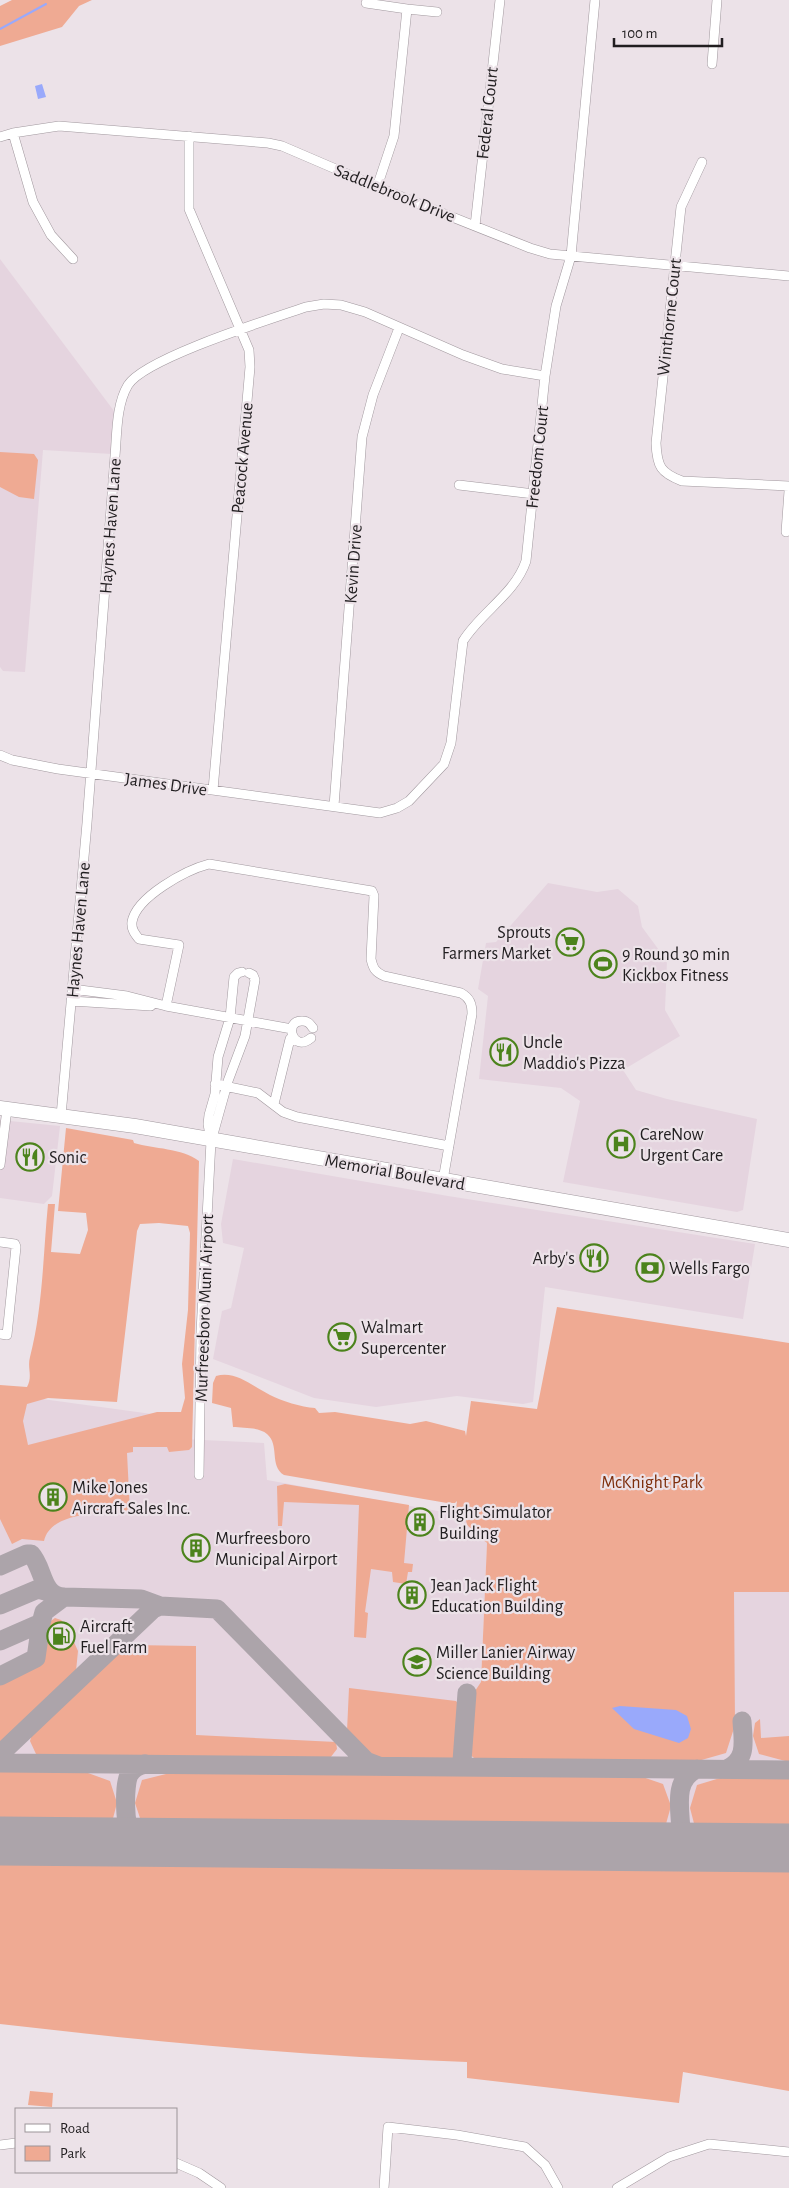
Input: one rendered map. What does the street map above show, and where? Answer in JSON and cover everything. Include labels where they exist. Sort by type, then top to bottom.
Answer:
[{"type":"main road","name":"Memorial Boulevard","points":[[3,1108],[135,1126],[211,1141],[789,1240]]},
{"type":"street","name":"Federal Court","points":[[475,226],[500,0]]},
{"type":"street","name":"Freedom Court","points":[[334,806],[380,812],[397,808],[409,801],[444,764],[451,743],[463,641],[470,629],[522,575],[526,561],[534,494],[545,376],[556,306],[570,256],[595,0]]},
{"type":"street","points":[[712,64],[717,0]]},
{"type":"street","points":[[366,3],[437,12]]},
{"type":"street","points":[[377,187],[394,136],[407,8]]},
{"type":"street","name":"Saddlebrook Drive","points":[[0,137],[13,133],[59,126],[189,136],[282,146],[377,187],[530,248],[550,254],[789,276]]},
{"type":"street","points":[[13,133],[33,202],[51,235],[73,260]]},
{"type":"street","name":"Peacock Avenue","points":[[189,136],[189,209],[250,350],[213,790]]},
{"type":"street","name":"Winthorne Court","points":[[702,162],[681,207],[656,443],[657,458],[666,475],[682,481],[789,486]]},
{"type":"street","name":"Haynes Haven Lane","points":[[61,1116],[91,774],[115,456],[119,414],[129,385],[136,376],[159,362],[306,307],[324,304],[341,304],[365,312],[399,328],[502,369],[545,376]]},
{"type":"street","name":"Kevin Drive","points":[[334,806],[362,437],[374,395],[399,328]]},
{"type":"street","points":[[458,486],[534,494]]},
{"type":"street","points":[[786,532],[789,491]]},
{"type":"street","name":"James Drive","points":[[0,755],[28,764],[91,774],[334,806]]},
{"type":"street","points":[[166,1006],[179,945],[139,939],[133,932],[132,922],[142,903],[189,870],[209,864],[372,891],[374,896],[371,959],[373,968],[377,973],[461,993],[467,996],[471,1003],[472,1014],[443,1180]]},
{"type":"street","points":[[238,973],[246,973],[253,975],[255,980],[245,1036],[226,1086],[211,1141],[208,1124],[218,1057],[230,1018],[234,977],[238,973]]},
{"type":"street","points":[[72,989],[127,996],[166,1006],[248,1021],[292,1033],[301,1042],[311,1038]]},
{"type":"street","points":[[71,1001],[166,1006]]},
{"type":"street","points":[[274,1104],[295,1023],[302,1020],[308,1022],[313,1028]]},
{"type":"street","points":[[215,1084],[258,1093],[283,1112],[313,1121],[449,1146]]},
{"type":"street","points":[[0,1165],[3,1108]]},
{"type":"street","name":"Murfreesboro Muni Airport","points":[[199,1475],[201,1332],[211,1141]]},
{"type":"street","points":[[0,1242],[15,1244],[16,1247],[8,1335],[0,1334]]},
{"type":"street","points":[[384,2188],[388,2128],[457,2136],[525,2147],[546,2165],[558,2188]]},
{"type":"street","points":[[0,2145],[15,2143]]},
{"type":"street","points":[[618,2188],[669,2157],[709,2144],[789,2152]]},
{"type":"street","points":[[178,2164],[199,2173],[221,2188]]},
{"type":"shaded area","points":[[0,259],[114,411],[112,454],[43,450],[25,672],[3,671],[0,667]]},
{"type":"shaded area","points":[[548,883],[597,892],[618,889],[638,906],[642,927],[667,961],[665,1010],[680,1036],[623,1070],[636,1090],[667,1099],[757,1119],[743,1210],[737,1212],[563,1182],[580,1101],[561,1088],[479,1079],[488,996],[478,989],[486,943],[496,942]]},
{"type":"shaded area","points":[[0,1120],[60,1126],[52,1196],[44,1204],[0,1198]]},
{"type":"shaded area","points":[[233,1159],[448,1196],[755,1244],[743,1319],[545,1287],[533,1402],[523,1404],[457,1396],[376,1407],[314,1398],[213,1359],[222,1311],[231,1308],[244,1248],[223,1243],[221,1224]]},
{"type":"shaded area","name":"Murfreesboro Municipal Airport","points":[[0,1397],[35,1398],[181,1418],[182,1439],[264,1443],[267,1480],[465,1516],[467,1525],[487,1543],[481,1684],[734,1711],[734,1592],[789,1592],[789,1954],[701,1952],[0,1950]]},
{"type":"green space","points":[[12,0],[92,0],[79,6],[62,27],[0,46],[0,6]]},
{"type":"green space","points":[[0,452],[34,454],[38,460],[34,499],[19,497],[0,487]]},
{"type":"green space","points":[[66,1128],[133,1140],[134,1143],[176,1151],[199,1161],[192,1447],[189,1450],[169,1452],[167,1447],[133,1447],[133,1452],[127,1453],[130,1512],[94,1514],[68,1519],[57,1524],[49,1531],[44,1541],[22,1539],[12,1544],[0,1519],[0,1385],[27,1387],[29,1383],[29,1361],[38,1319],[48,1204],[55,1204],[51,1252],[80,1254],[88,1230],[86,1213],[58,1211]],"holes":[[[159,1223],[188,1226],[190,1233],[188,1310],[182,1364],[185,1398],[181,1412],[157,1412],[28,1445],[23,1421],[27,1404],[48,1398],[117,1402],[137,1231],[140,1224]]]},
{"type":"green space","name":"McKnight Park","points":[[557,1307],[789,1343],[789,1592],[734,1592],[735,1725],[726,1753],[691,1763],[478,1761],[469,1754],[475,1691],[481,1682],[487,1543],[467,1525],[465,1516],[455,1515],[457,1501],[455,1503],[447,1503],[284,1475],[279,1471],[275,1461],[273,1444],[267,1434],[255,1429],[233,1427],[231,1408],[212,1403],[213,1383],[216,1376],[230,1375],[244,1380],[280,1399],[315,1408],[319,1413],[335,1412],[410,1424],[426,1421],[465,1431],[466,1436],[471,1401],[537,1409]]},
{"type":"green space","points":[[285,1484],[409,1505],[404,1563],[413,1564],[412,1572],[408,1572],[406,1584],[393,1582],[392,1572],[371,1569],[365,1612],[368,1613],[366,1638],[354,1637],[359,1505],[284,1502],[282,1526],[278,1526],[277,1486]]},
{"type":"green space","points":[[55,1618],[64,1623],[45,1633],[48,1623]]},
{"type":"green space","points":[[52,1638],[58,1648],[73,1640],[78,1651],[76,1671],[0,1745],[0,1683],[39,1666],[44,1643]]},
{"type":"green space","points":[[130,1645],[196,1646],[196,1735],[336,1742],[337,1749],[330,1758],[319,1759],[45,1757],[36,1754],[30,1741],[33,1731],[90,1674]]},
{"type":"green space","points":[[349,1688],[456,1701],[460,1706],[456,1755],[452,1759],[442,1760],[377,1759],[347,1731]]},
{"type":"green space","points":[[760,1719],[761,1738],[789,1736],[789,1762],[759,1754],[753,1736],[755,1723]]},
{"type":"green space","points":[[0,1769],[77,1769],[110,1781],[117,1803],[111,1826],[0,1825]]},
{"type":"green space","points":[[178,1771],[299,1771],[574,1777],[553,1773],[631,1773],[663,1784],[671,1806],[664,1831],[143,1827],[135,1803],[142,1780]]},
{"type":"green space","points":[[730,1775],[789,1776],[789,1831],[696,1831],[690,1808],[697,1785]]},
{"type":"green space","points":[[0,1858],[789,1864],[789,2091],[683,2072],[679,2103],[467,2078],[467,2062],[408,2060],[233,2048],[0,2024]]},
{"type":"green space","points":[[30,2091],[53,2093],[52,2107],[28,2105]]},
{"type":"water","points":[[42,84],[46,97],[38,99],[35,86]]},
{"type":"water","points":[[620,1706],[676,1710],[687,1716],[691,1729],[688,1738],[679,1743],[634,1729],[612,1708]]},
{"type":"waterway","points":[[0,29],[46,4]]},
{"type":"taxiway","points":[[0,1566],[31,1554],[47,1587],[51,1592],[64,1597],[44,1612],[41,1623],[0,1641]]},
{"type":"taxiway","points":[[0,1605],[38,1589],[49,1592]]},
{"type":"taxiway","points":[[64,1597],[141,1599],[160,1606]]},
{"type":"taxiway","points":[[0,1754],[153,1609],[160,1606],[217,1609],[366,1761],[379,1766]]},
{"type":"taxiway","points":[[0,1676],[36,1658],[41,1623]]},
{"type":"taxiway","points":[[457,1767],[462,1761],[467,1693]]},
{"type":"taxiway","points":[[727,1769],[734,1765],[743,1749],[742,1721]]},
{"type":"taxiway","points":[[0,1763],[789,1770]]},
{"type":"taxiway","points":[[145,1764],[132,1771],[127,1780],[126,1816],[129,1832],[132,1836],[138,1840],[151,1842]]},
{"type":"taxiway","points":[[660,1847],[667,1845],[681,1831],[679,1804],[681,1787],[689,1774],[697,1769]]},
{"type":"taxiway","points":[[110,1842],[121,1836],[126,1824]]},
{"type":"taxiway","points":[[681,1831],[689,1843],[701,1847]]},
{"type":"runway","points":[[0,1841],[789,1848]]},
{"type":"place","name":"Sprouts Farmers Market","points":[[570,942]]},
{"type":"place","name":"9 Round 30 min Kickbox Fitness","points":[[603,964]]},
{"type":"place","name":"Uncle Maddio's Pizza","points":[[504,1052]]},
{"type":"place","name":"CareNow Urgent Care","points":[[621,1144]]},
{"type":"place","name":"Sonic","points":[[30,1157]]},
{"type":"place","name":"Arby's","points":[[594,1258]]},
{"type":"place","name":"Wells Fargo","points":[[650,1268]]},
{"type":"place","name":"Walmart Supercenter","points":[[342,1337]]},
{"type":"place","name":"Mike Jones Aircraft Sales Inc.","points":[[53,1497]]},
{"type":"place","name":"Flight Simulator Building","points":[[420,1522]]},
{"type":"place","name":"Murfreesboro Municipal Airport","points":[[196,1548]]},
{"type":"place","name":"Jean Jack Flight Education Building","points":[[412,1595]]},
{"type":"place","name":"Aircraft Fuel Farm","points":[[61,1636]]},
{"type":"place","name":"Miller Lanier Airway Science Building","points":[[417,1662]]}]
